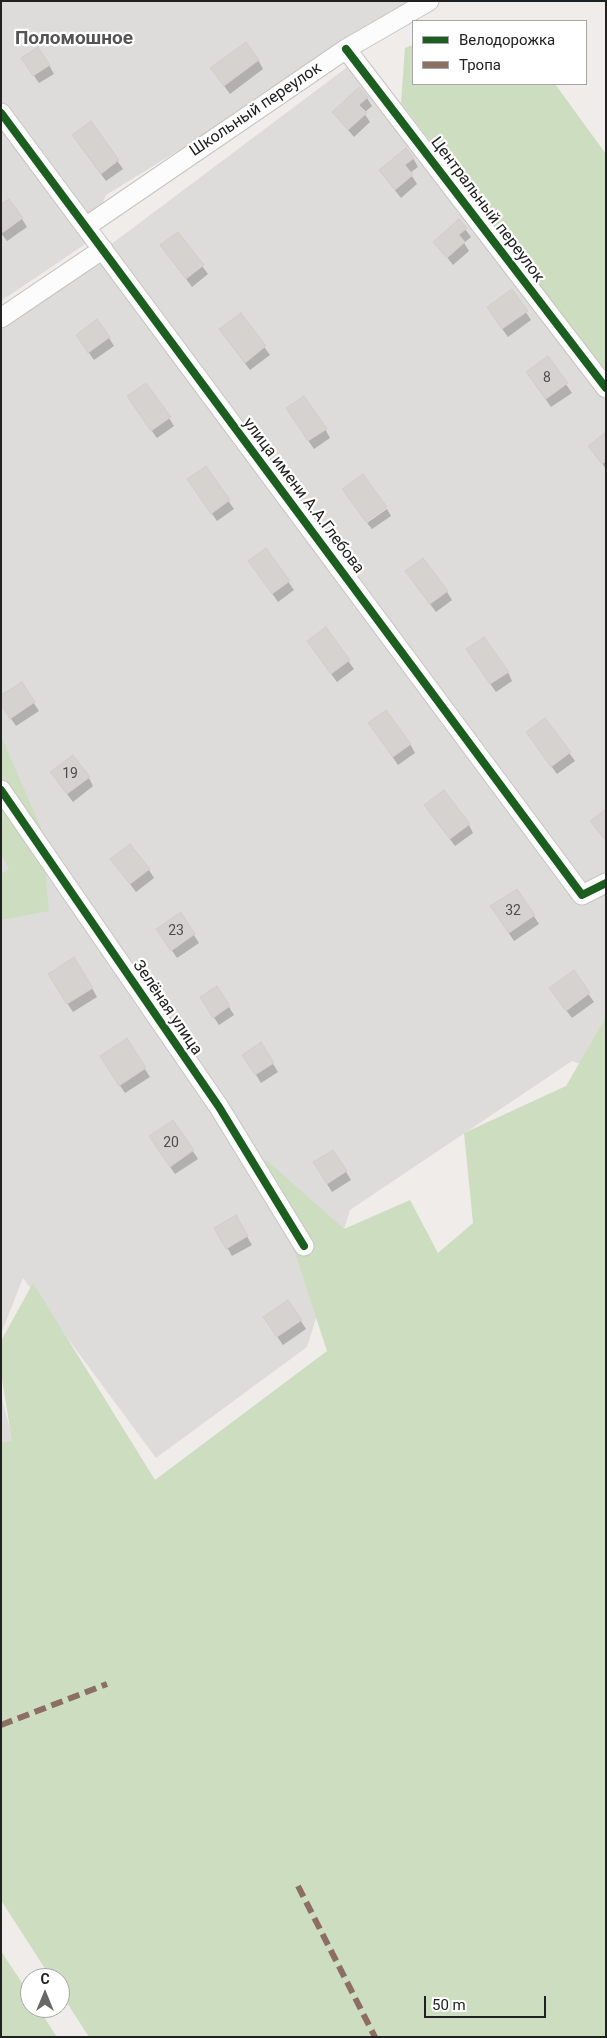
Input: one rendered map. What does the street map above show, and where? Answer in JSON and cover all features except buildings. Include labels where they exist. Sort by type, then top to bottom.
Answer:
[{"type":"street","name":"Школьный переулок","points":[[87,226],[346,49],[429,1]]},
{"type":"street","name":"Центральный переулок","points":[[346,49],[606,388]]},
{"type":"street","name":"улица имени А.А.Глебова","points":[[1,113],[87,226],[582,896],[606,883]]},
{"type":"street","points":[[1,318],[103,249]]},
{"type":"street","name":"Зелёная улица","points":[[1,790],[218,1107],[304,1246]]},
{"type":"shaded area","points":[[1,1],[421,1],[106,195],[84,245],[1,301]]},
{"type":"shaded area","points":[[350,65],[606,379],[606,1073],[572,1061],[350,1210],[307,1347],[156,1458],[23,1278],[1,1334],[1,327]]},
{"type":"shaded area","points":[[1,1395],[18,1459],[1,1461]]},
{"type":"green space","points":[[412,45],[412,85],[556,85],[606,154],[606,373],[401,103],[405,48]]},
{"type":"green space","points":[[1,736],[41,828],[49,911],[1,920],[1,874],[9,869],[1,854]]},
{"type":"green space","points":[[606,1017],[606,2037],[89,2037],[70,2008],[70,1968],[45,1968],[1,1900],[1,1443],[12,1441],[1,1373],[1,1341],[33,1283],[155,1480],[327,1351],[264,1158],[344,1229],[410,1200],[438,1253],[473,1223],[464,1133],[566,1086]]},
{"type":"green space","points":[[1,1951],[20,1980],[20,2018],[45,2018],[57,2037],[1,2037]]},
{"type":"marked path","points":[[1,1725],[107,1684]]},
{"type":"marked path","points":[[298,1886],[375,2037]]},
{"type":"cycle path","points":[[346,49],[606,388]]},
{"type":"cycle path","points":[[1,113],[582,895],[606,883]]},
{"type":"cycle path","points":[[1,790],[219,1107],[304,1246]]},
{"type":"district","name":"Поломошное","points":[[74,39]]}]
